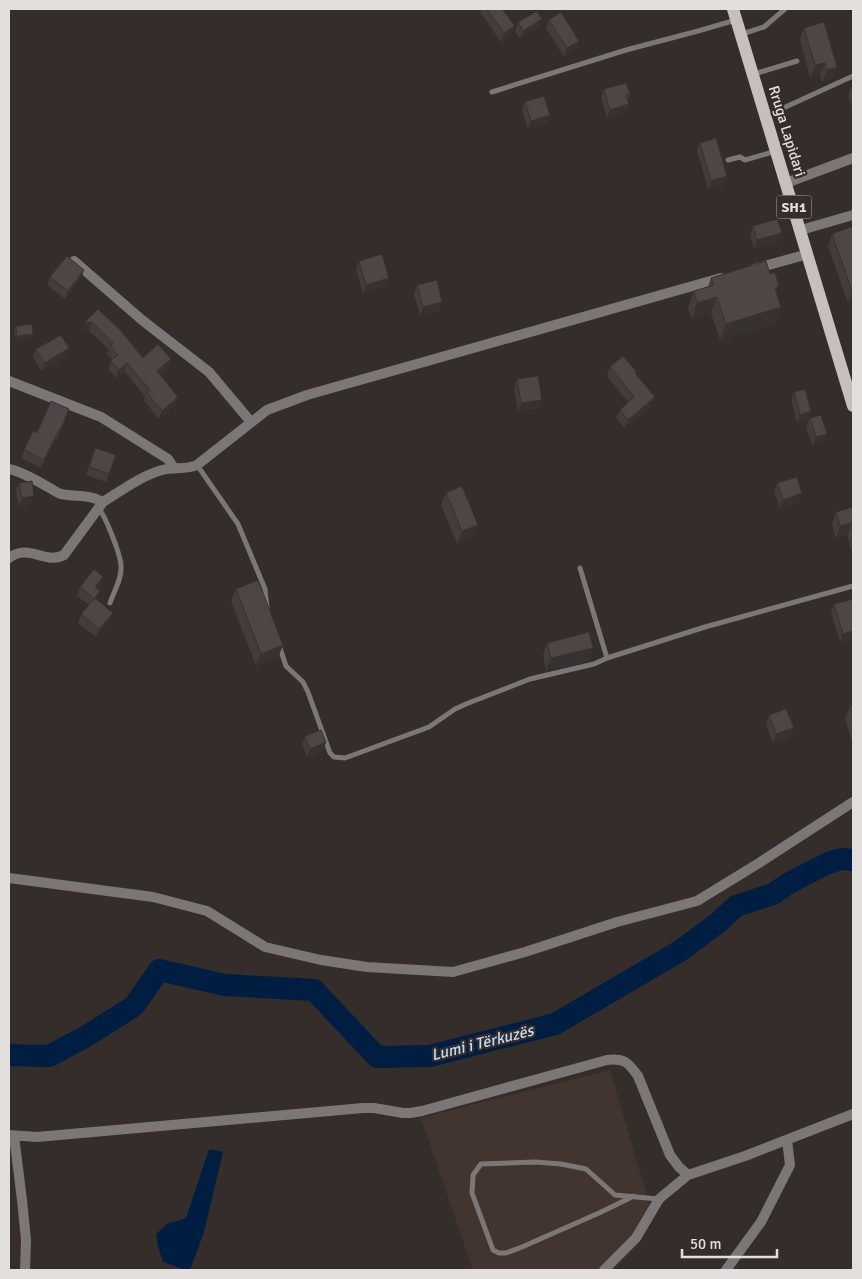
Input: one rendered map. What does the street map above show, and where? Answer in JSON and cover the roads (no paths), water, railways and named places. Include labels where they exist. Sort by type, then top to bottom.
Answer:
[{"type":"main road","name":"Rruga Lapidari","points":[[735,14],[853,406]]},
{"type":"street","points":[[786,183],[853,158]]},
{"type":"street","points":[[801,230],[853,215]]},
{"type":"street","points":[[746,271],[808,254]]},
{"type":"street","points":[[74,261],[142,320],[209,372],[251,422]]},
{"type":"street","points":[[9,558],[22,552],[49,558],[64,556],[101,505],[128,486],[151,474],[163,470],[190,468],[197,465],[267,410],[307,395],[728,276]]},
{"type":"street","points":[[9,381],[101,417],[168,459],[174,468]]},
{"type":"street","points":[[9,470],[29,477],[60,494],[98,499],[101,505]]},
{"type":"street","points":[[9,878],[153,897],[206,911],[265,947],[320,960],[367,967],[453,972],[525,952],[617,922],[697,901],[759,864],[853,802]]},
{"type":"street","points":[[25,1270],[26,1240],[22,1200],[11,1136],[37,1137],[362,1108],[410,1113],[616,1059],[624,1060],[638,1076],[670,1155],[688,1175]]},
{"type":"street","points":[[604,1270],[636,1238],[659,1199],[688,1175],[745,1156],[853,1114]]},
{"type":"street","points":[[726,1270],[761,1222],[790,1165],[787,1140]]},
{"type":"lane","points":[[741,34],[764,27],[785,9]]},
{"type":"lane","points":[[492,92],[626,50],[698,31],[735,14]]},
{"type":"lane","points":[[753,75],[797,61]]},
{"type":"lane","points":[[766,116],[853,76]]},
{"type":"lane","points":[[728,160],[740,158],[745,160],[777,151]]},
{"type":"lane","points":[[197,465],[238,524],[265,589],[267,610]]},
{"type":"lane","points":[[101,505],[121,565],[120,578],[110,603]]},
{"type":"lane","points":[[580,568],[608,658]]},
{"type":"lane","points":[[277,638],[286,666],[303,682],[308,692],[330,753],[334,757],[339,758],[351,756],[429,727],[460,707],[530,679],[594,664],[705,627],[853,586]]},
{"type":"lane","points":[[634,1196],[522,1247],[506,1253],[499,1253],[493,1250],[472,1194],[473,1175],[481,1164],[535,1162],[561,1164],[586,1169],[615,1195],[634,1196],[659,1199]]},
{"type":"water","points":[[209,1149],[223,1152],[204,1232],[190,1270],[186,1270],[163,1262],[156,1234],[167,1224],[186,1218]]},
{"type":"waterway","name":"Lumi i Tërkuzës","points":[[9,1055],[49,1056],[85,1037],[134,1006],[159,970],[225,985],[314,990],[377,1057],[430,1056],[555,1024],[680,951],[719,922],[736,906],[773,894],[789,883],[828,863],[841,859],[853,860]]}]
